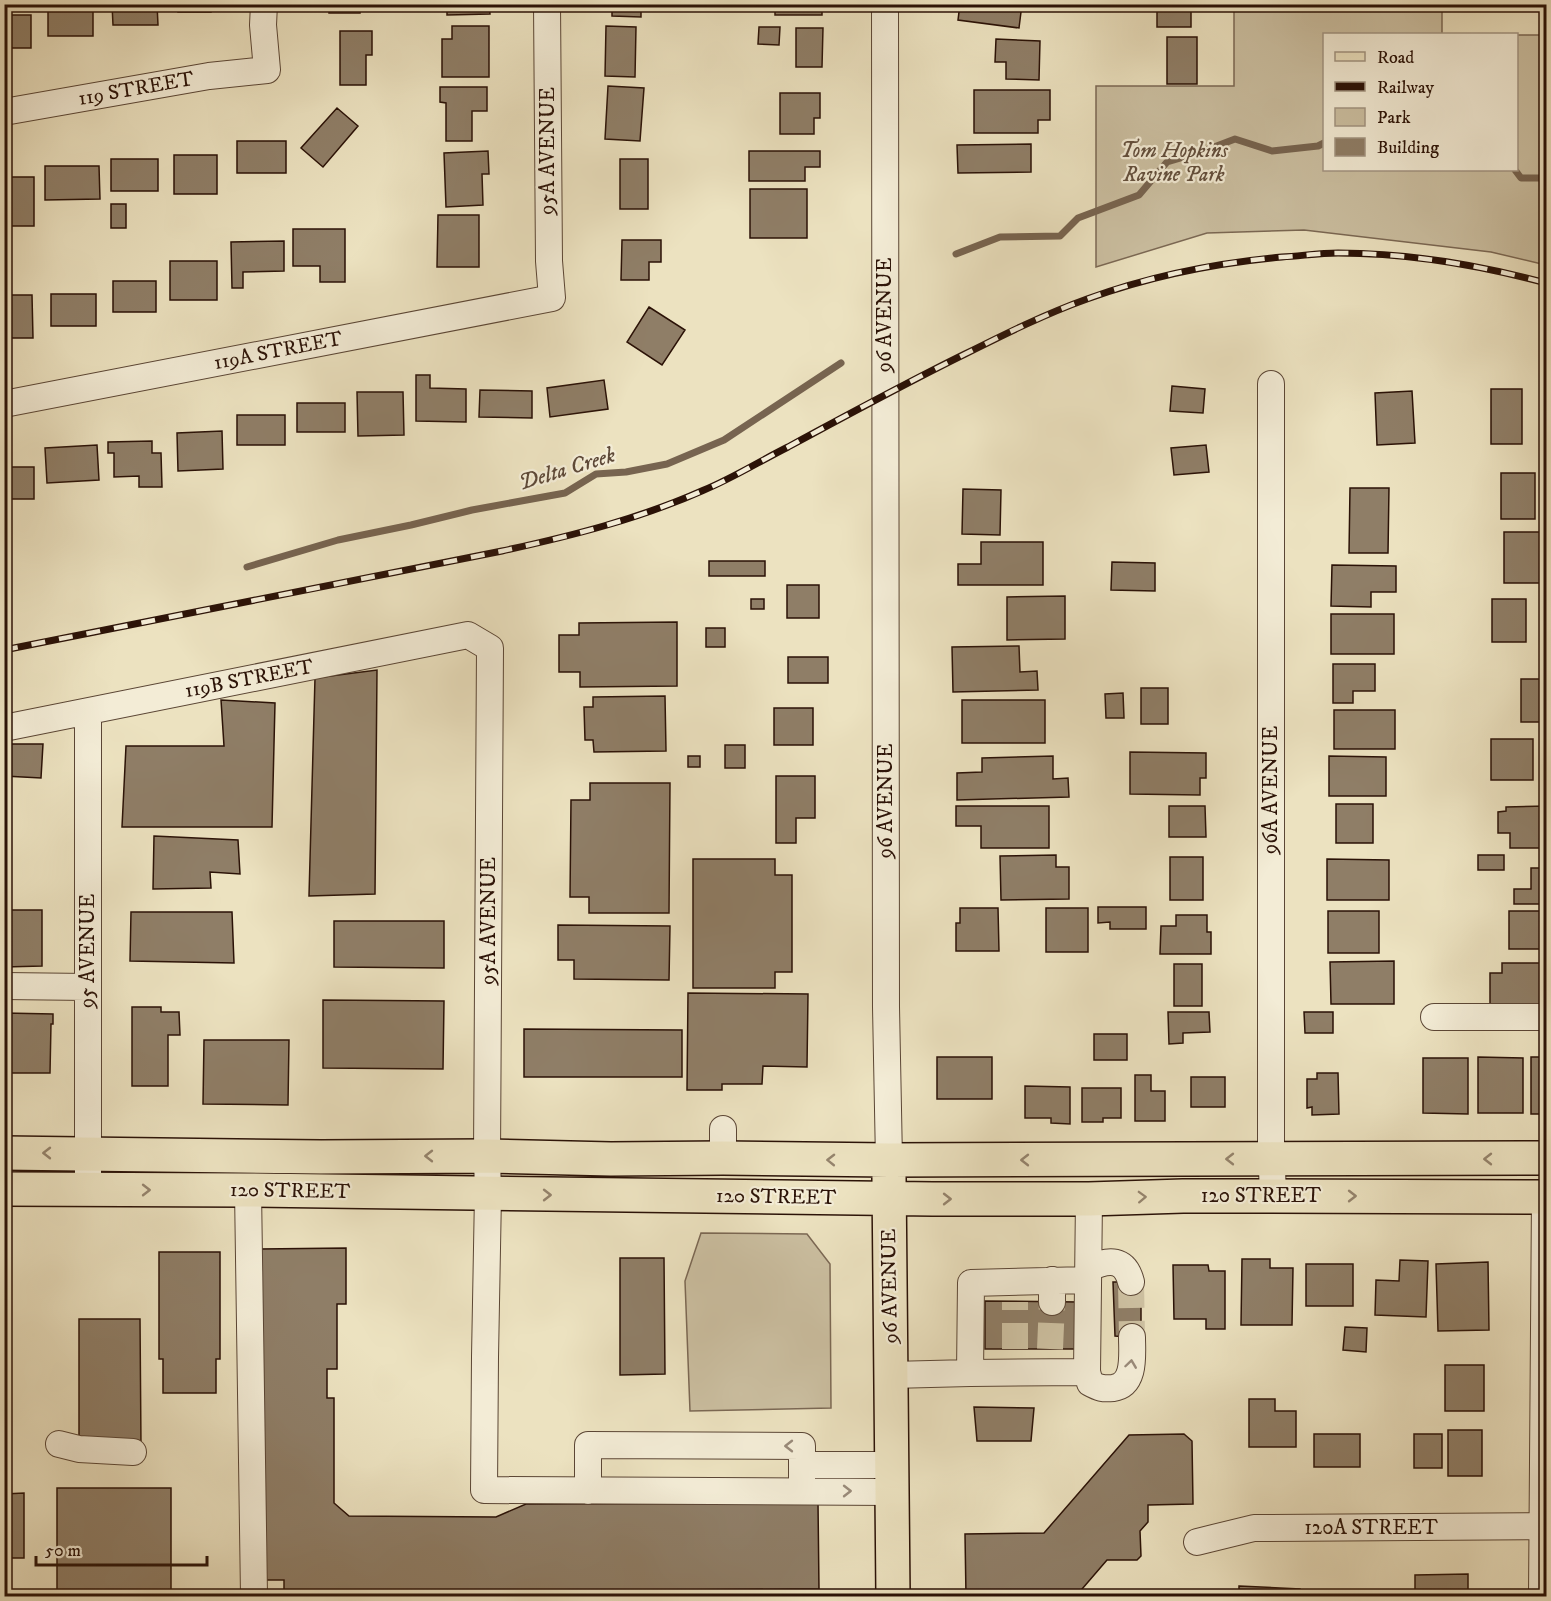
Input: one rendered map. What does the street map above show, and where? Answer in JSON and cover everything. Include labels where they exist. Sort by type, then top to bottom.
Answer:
[{"type":"main road","name":"120 STREET","points":[[4,1153],[611,1159],[723,1143],[889,1160],[1546,1158]]},
{"type":"main road","name":"96 AVENUE","points":[[889,1160],[892,1596]]},
{"type":"main road","name":"120 STREET","points":[[4,1190],[248,1190],[1089,1199],[1183,1196],[1546,1197]]},
{"type":"street","name":"119 STREET","points":[[4,112],[210,76],[267,70],[263,25],[264,4]]},
{"type":"street","name":"95A AVENUE","points":[[547,4],[549,261],[552,298]]},
{"type":"street","name":"96 AVENUE","points":[[885,4],[886,1007],[889,1160]]},
{"type":"street","name":"119A STREET","points":[[4,404],[552,298]]},
{"type":"street","name":"96A AVENUE","points":[[1271,384],[1271,1159],[1273,1196]]},
{"type":"street","name":"119B STREET","points":[[4,728],[468,635],[490,648]]},
{"type":"street","name":"95A AVENUE","points":[[490,648],[488,1194],[484,1490],[588,1491]]},
{"type":"street","name":"95 AVENUE","points":[[88,712],[88,1190]]},
{"type":"street","points":[[4,986],[88,987]]},
{"type":"street","points":[[1434,1017],[1546,1017]]},
{"type":"street","points":[[248,1190],[254,1596]]},
{"type":"street","points":[[1542,1596],[1546,1197]]},
{"type":"street","points":[[1089,1199],[1087,1372],[1090,1383],[1101,1389],[1119,1387],[1129,1377],[1132,1337]]},
{"type":"street","points":[[970,1373],[971,1283],[1016,1292],[1052,1291],[1089,1274],[1098,1264],[1110,1262],[1121,1264],[1128,1270],[1131,1282]]},
{"type":"street","points":[[891,1375],[970,1373],[1015,1361],[1050,1360],[1087,1372]]},
{"type":"street","points":[[59,1444],[79,1449],[133,1452]]},
{"type":"street","points":[[802,1491],[802,1446],[588,1445],[588,1491],[802,1491],[892,1478]]},
{"type":"street","points":[[802,1465],[892,1478]]},
{"type":"street","name":"120A STREET","points":[[1197,1542],[1254,1528],[1544,1526]]},
{"type":"green space","name":"Tom Hopkins Ravine Park","points":[[1234,5],[1442,5],[1442,33],[1323,33],[1323,171],[1518,171],[1518,35],[1546,35],[1546,265],[1491,252],[1304,230],[1207,233],[1096,267],[1096,86],[1234,86]]},
{"type":"green space","points":[[701,1233],[807,1234],[830,1264],[831,1408],[690,1411],[685,1281]]},
{"type":"building","points":[[48,4],[93,4],[93,36],[48,36]]},
{"type":"building","points":[[112,4],[157,4],[158,25],[113,25]]},
{"type":"building","points":[[178,4],[211,4],[211,12],[178,12]]},
{"type":"building","points":[[329,4],[360,4],[360,13],[329,13]]},
{"type":"building","points":[[447,4],[489,4],[490,14],[447,15]]},
{"type":"building","points":[[612,4],[667,4],[641,5],[641,17],[612,16]]},
{"type":"building","points":[[775,4],[822,4],[822,15],[775,15]]},
{"type":"building","points":[[960,4],[1022,4],[1019,28],[958,20]]},
{"type":"building","points":[[1157,4],[1197,4],[1197,7],[1191,7],[1191,27],[1157,27]]},
{"type":"building","points":[[1505,4],[1534,4],[1534,9],[1505,8]]},
{"type":"building","points":[[4,15],[31,15],[31,48],[4,48]]},
{"type":"building","points":[[452,26],[489,26],[489,77],[442,77],[442,39],[452,39]]},
{"type":"building","points":[[606,26],[636,27],[635,77],[605,76]]},
{"type":"building","points":[[759,27],[780,27],[779,45],[758,44]]},
{"type":"building","points":[[796,28],[823,28],[822,67],[796,67]]},
{"type":"building","points":[[340,31],[372,31],[372,55],[366,55],[366,85],[340,85]]},
{"type":"building","points":[[1167,37],[1197,37],[1197,84],[1167,84]]},
{"type":"building","points":[[996,39],[1040,41],[1039,80],[1006,79],[1006,62],[995,62]]},
{"type":"building","points":[[608,86],[644,88],[640,141],[605,139]]},
{"type":"building","points":[[440,87],[487,87],[487,111],[472,111],[472,141],[446,141],[446,103],[440,102]]},
{"type":"building","points":[[974,90],[1050,90],[1050,120],[1038,120],[1038,133],[974,133]]},
{"type":"building","points":[[780,93],[820,93],[820,118],[814,118],[814,134],[780,134]]},
{"type":"building","points":[[337,108],[358,126],[323,167],[301,148]]},
{"type":"building","points":[[237,141],[286,141],[286,173],[237,173]]},
{"type":"building","points":[[1031,144],[1031,172],[958,173],[957,145]]},
{"type":"building","points":[[488,151],[489,174],[482,174],[483,205],[446,207],[444,153]]},
{"type":"building","points":[[749,151],[820,151],[820,167],[805,167],[805,181],[749,181]]},
{"type":"building","points":[[174,155],[217,155],[217,194],[174,194]]},
{"type":"building","points":[[111,159],[158,159],[158,191],[111,191]]},
{"type":"building","points":[[620,159],[648,159],[648,209],[620,209]]},
{"type":"building","points":[[45,166],[99,166],[100,199],[45,200]]},
{"type":"building","points":[[4,177],[34,177],[34,226],[4,226]]},
{"type":"building","points":[[750,189],[807,189],[807,238],[750,238]]},
{"type":"building","points":[[111,204],[126,204],[126,228],[111,228]]},
{"type":"building","points":[[438,215],[479,215],[479,267],[437,267]]},
{"type":"building","points":[[293,229],[345,229],[345,282],[320,282],[320,266],[293,266]]},
{"type":"building","points":[[622,240],[661,240],[661,262],[649,262],[649,280],[621,280]]},
{"type":"building","points":[[284,241],[284,271],[243,272],[243,288],[232,288],[231,242]]},
{"type":"building","points":[[170,261],[217,261],[217,300],[170,300]]},
{"type":"building","points":[[113,281],[156,281],[156,312],[113,312]]},
{"type":"building","points":[[51,294],[96,294],[96,326],[51,326]]},
{"type":"building","points":[[10,295],[32,295],[33,338],[4,338],[4,307],[11,307]]},
{"type":"building","points":[[649,307],[685,330],[662,365],[627,342]]},
{"type":"building","points":[[416,375],[430,375],[430,388],[466,389],[466,422],[416,421]]},
{"type":"building","points":[[604,380],[608,409],[550,417],[547,388]]},
{"type":"building","points":[[1172,386],[1205,389],[1203,413],[1170,411]]},
{"type":"building","points":[[1491,389],[1522,389],[1522,444],[1491,444]]},
{"type":"building","points":[[480,390],[532,391],[532,418],[479,417]]},
{"type":"building","points":[[1412,391],[1415,443],[1377,445],[1375,393]]},
{"type":"building","points":[[357,392],[403,392],[404,435],[358,436]]},
{"type":"building","points":[[297,403],[345,403],[345,432],[297,432]]},
{"type":"building","points":[[237,415],[285,415],[285,445],[237,445]]},
{"type":"building","points":[[222,431],[223,469],[178,471],[177,433]]},
{"type":"building","points":[[152,441],[152,453],[161,453],[162,487],[139,487],[139,476],[114,477],[114,453],[108,453],[108,442]]},
{"type":"building","points":[[97,445],[99,480],[47,483],[45,448]]},
{"type":"building","points":[[1206,445],[1209,472],[1174,475],[1171,448]]},
{"type":"building","points":[[4,467],[34,467],[34,499],[4,499]]},
{"type":"building","points":[[1501,473],[1535,473],[1535,519],[1501,519]]},
{"type":"building","points":[[1350,488],[1389,488],[1388,553],[1349,553]]},
{"type":"building","points":[[963,489],[1001,490],[1000,535],[962,534]]},
{"type":"building","points":[[1504,532],[1541,532],[1541,583],[1504,583]]},
{"type":"building","points":[[981,542],[1043,542],[1043,585],[958,585],[958,564],[981,564]]},
{"type":"building","points":[[709,561],[765,561],[765,576],[709,576]]},
{"type":"building","points":[[1112,562],[1155,563],[1155,591],[1111,590]]},
{"type":"building","points":[[1332,565],[1396,566],[1396,592],[1371,592],[1371,607],[1331,606]]},
{"type":"building","points":[[787,585],[819,585],[819,618],[787,618]]},
{"type":"building","points":[[1065,596],[1065,639],[1007,640],[1007,597]]},
{"type":"building","points":[[751,599],[764,599],[764,609],[751,609]]},
{"type":"building","points":[[1492,599],[1526,599],[1526,642],[1492,642]]},
{"type":"building","points":[[1331,614],[1394,614],[1394,654],[1331,654]]},
{"type":"building","points":[[677,622],[677,686],[580,687],[580,672],[559,672],[559,635],[579,635],[579,623]]},
{"type":"building","points":[[706,628],[725,628],[725,647],[706,647]]},
{"type":"building","points":[[1019,646],[1020,672],[1037,671],[1038,690],[953,692],[952,647]]},
{"type":"building","points":[[788,657],[828,657],[828,683],[788,683]]},
{"type":"building","points":[[1333,664],[1375,664],[1375,691],[1353,691],[1353,703],[1333,703]]},
{"type":"building","points":[[377,670],[375,894],[309,896],[315,678]]},
{"type":"building","points":[[1521,679],[1546,679],[1546,722],[1521,722]]},
{"type":"building","points":[[1141,688],[1168,688],[1168,724],[1141,724]]},
{"type":"building","points":[[1123,693],[1124,718],[1106,718],[1105,694]]},
{"type":"building","points":[[665,696],[666,751],[594,752],[593,740],[585,740],[584,707],[593,707],[593,697]]},
{"type":"building","points":[[221,700],[275,703],[272,827],[122,827],[126,746],[224,746]]},
{"type":"building","points":[[962,700],[1045,700],[1045,743],[962,743]]},
{"type":"building","points":[[774,708],[813,708],[813,745],[774,745]]},
{"type":"building","points":[[1334,710],[1395,710],[1395,749],[1334,749]]},
{"type":"building","points":[[1491,739],[1533,739],[1533,780],[1491,780]]},
{"type":"building","points":[[4,744],[43,744],[41,778],[4,776]]},
{"type":"building","points":[[725,745],[745,745],[745,768],[725,768]]},
{"type":"building","points":[[1130,752],[1206,753],[1206,778],[1200,778],[1200,795],[1130,794]]},
{"type":"building","points":[[688,756],[700,756],[700,767],[688,767]]},
{"type":"building","points":[[1053,756],[1053,779],[1068,778],[1069,797],[957,800],[957,773],[982,772],[982,758]]},
{"type":"building","points":[[1329,756],[1386,757],[1386,796],[1329,796]]},
{"type":"building","points":[[776,776],[815,776],[815,818],[796,818],[796,843],[776,843]]},
{"type":"building","points":[[590,783],[670,783],[669,913],[589,913],[589,897],[570,897],[571,800],[590,800]]},
{"type":"building","points":[[1336,804],[1373,804],[1373,843],[1336,843]]},
{"type":"building","points":[[956,806],[1049,806],[1049,848],[981,848],[981,826],[956,826]]},
{"type":"building","points":[[1169,806],[1205,806],[1206,837],[1169,837]]},
{"type":"building","points":[[1546,806],[1546,848],[1510,848],[1510,833],[1498,833],[1498,812],[1506,811],[1506,807]]},
{"type":"building","points":[[154,836],[238,840],[240,874],[210,872],[211,888],[153,889]]},
{"type":"building","points":[[1056,855],[1056,867],[1069,867],[1069,899],[1001,900],[1000,856]]},
{"type":"building","points":[[1478,855],[1504,855],[1504,870],[1478,870]]},
{"type":"building","points":[[1170,857],[1203,857],[1203,900],[1170,900]]},
{"type":"building","points":[[693,859],[775,859],[775,875],[792,875],[792,972],[775,972],[775,988],[693,988]]},
{"type":"building","points":[[1327,859],[1389,860],[1389,900],[1327,900]]},
{"type":"building","points":[[1531,868],[1546,868],[1546,904],[1514,904],[1514,889],[1531,889]]},
{"type":"building","points":[[1098,907],[1146,907],[1146,929],[1110,929],[1110,922],[1098,923]]},
{"type":"building","points":[[960,908],[998,908],[999,951],[956,951],[956,923],[960,923]]},
{"type":"building","points":[[1046,908],[1088,908],[1088,952],[1046,952]]},
{"type":"building","points":[[4,910],[42,910],[42,966],[4,967]]},
{"type":"building","points":[[1328,911],[1379,911],[1379,953],[1328,953]]},
{"type":"building","points":[[1509,911],[1546,911],[1546,949],[1509,949]]},
{"type":"building","points":[[131,912],[232,912],[234,963],[130,961]]},
{"type":"building","points":[[1176,915],[1207,915],[1207,932],[1211,932],[1211,954],[1160,954],[1161,926],[1176,926]]},
{"type":"building","points":[[334,921],[444,921],[444,968],[334,967]]},
{"type":"building","points":[[558,925],[670,926],[669,980],[574,979],[574,960],[558,960]]},
{"type":"building","points":[[1394,961],[1394,1004],[1331,1004],[1330,962]]},
{"type":"building","points":[[1502,963],[1546,963],[1546,1005],[1490,1005],[1490,973],[1502,973]]},
{"type":"building","points":[[1174,964],[1202,964],[1202,1006],[1174,1006]]},
{"type":"building","points":[[688,993],[808,994],[807,1067],[763,1066],[762,1084],[722,1084],[722,1090],[687,1090]]},
{"type":"building","points":[[323,1000],[444,1001],[443,1069],[323,1068]]},
{"type":"building","points":[[132,1007],[161,1007],[161,1012],[179,1012],[180,1035],[168,1035],[168,1086],[132,1086]]},
{"type":"building","points":[[1168,1012],[1209,1012],[1210,1032],[1183,1033],[1183,1043],[1169,1044]]},
{"type":"building","points":[[1304,1012],[1333,1012],[1333,1033],[1305,1033]]},
{"type":"building","points":[[4,1013],[53,1014],[50,1073],[4,1073]]},
{"type":"building","points":[[524,1029],[682,1030],[682,1077],[524,1077]]},
{"type":"building","points":[[1094,1034],[1127,1034],[1127,1060],[1094,1060]]},
{"type":"building","points":[[204,1040],[289,1040],[288,1105],[203,1104]]},
{"type":"building","points":[[937,1057],[992,1057],[992,1099],[937,1099]]},
{"type":"building","points":[[1478,1057],[1523,1058],[1523,1113],[1478,1113]]},
{"type":"building","points":[[1531,1057],[1546,1057],[1546,1114],[1531,1114]]},
{"type":"building","points":[[1423,1058],[1468,1058],[1468,1114],[1423,1113]]},
{"type":"building","points":[[1317,1073],[1338,1073],[1339,1114],[1312,1115],[1312,1107],[1307,1108],[1307,1079],[1317,1079]]},
{"type":"building","points":[[1135,1075],[1151,1075],[1151,1091],[1165,1091],[1165,1121],[1135,1121]]},
{"type":"building","points":[[1191,1077],[1225,1077],[1225,1107],[1191,1107]]},
{"type":"building","points":[[1025,1086],[1070,1087],[1070,1124],[1051,1123],[1051,1118],[1025,1118]]},
{"type":"building","points":[[1082,1088],[1121,1088],[1121,1118],[1103,1118],[1103,1122],[1082,1122]]},
{"type":"building","points":[[346,1248],[346,1304],[337,1304],[337,1369],[327,1369],[327,1398],[334,1398],[334,1503],[349,1516],[496,1517],[526,1504],[818,1503],[819,1589],[521,1591],[521,1596],[284,1596],[284,1580],[261,1580],[260,1249]]},
{"type":"building","points":[[159,1252],[220,1252],[220,1359],[216,1359],[216,1393],[163,1393],[163,1359],[159,1359]]},
{"type":"building","points":[[620,1258],[664,1258],[665,1374],[620,1375]]},
{"type":"building","points":[[1242,1259],[1270,1259],[1270,1268],[1293,1268],[1292,1325],[1241,1325]]},
{"type":"building","points":[[1400,1260],[1428,1261],[1426,1317],[1375,1315],[1376,1280],[1399,1281]]},
{"type":"building","points":[[1488,1262],[1489,1330],[1438,1331],[1436,1264]]},
{"type":"building","points":[[1306,1264],[1353,1264],[1353,1306],[1306,1306]]},
{"type":"building","points":[[1173,1265],[1208,1265],[1209,1271],[1225,1271],[1225,1329],[1206,1329],[1206,1319],[1174,1319]]},
{"type":"building","points":[[1113,1282],[1141,1282],[1141,1338],[1115,1336]]},
{"type":"building","points":[[985,1301],[1079,1302],[1079,1349],[985,1349]]},
{"type":"building","points":[[79,1319],[140,1319],[141,1446],[79,1439]]},
{"type":"building","points":[[1345,1327],[1367,1328],[1366,1352],[1343,1350]]},
{"type":"building","points":[[1445,1365],[1484,1365],[1484,1411],[1445,1411]]},
{"type":"building","points":[[1249,1399],[1275,1399],[1275,1411],[1296,1411],[1296,1447],[1249,1447]]},
{"type":"building","points":[[974,1407],[1034,1408],[1031,1441],[977,1441]]},
{"type":"building","points":[[1448,1430],[1482,1430],[1482,1476],[1448,1476]]},
{"type":"building","points":[[1184,1434],[1192,1441],[1193,1504],[1148,1505],[1148,1522],[1140,1531],[1141,1556],[1137,1560],[1107,1560],[1076,1596],[966,1596],[965,1534],[1044,1533],[1129,1435]]},
{"type":"building","points":[[1314,1434],[1360,1434],[1360,1467],[1314,1467]]},
{"type":"building","points":[[1414,1434],[1442,1434],[1442,1468],[1414,1468]]},
{"type":"building","points":[[57,1488],[171,1488],[171,1596],[57,1596]]},
{"type":"building","points":[[24,1493],[24,1558],[4,1558],[4,1494]]},
{"type":"building","points":[[1468,1574],[1468,1596],[1415,1596],[1415,1575]]},
{"type":"building","points":[[1239,1586],[1300,1589],[1299,1596],[1239,1596]]},
{"type":"building","points":[[1315,1593],[1363,1593],[1363,1596],[1315,1596]]},
{"type":"waterway","name":"Delta Creek","points":[[956,254],[1000,237],[1060,236],[1078,218],[1139,195],[1167,162],[1235,139],[1272,151],[1323,144]]},
{"type":"waterway","name":"Delta Creek","points":[[1516,171],[1521,178],[1546,178]]},
{"type":"waterway","name":"Delta Creek","points":[[247,567],[338,540],[472,510],[565,493],[596,474],[626,472],[667,464],[724,440],[841,363]]},
{"type":"tunnel","points":[[1131,1282],[1132,1337]]},
{"type":"tunnel","points":[[1015,1302],[1015,1349]]},
{"type":"tunnel","points":[[1050,1349],[1052,1302]]},
{"type":"railway","points":[[4,650],[502,551],[579,533],[655,510],[725,480],[943,365],[1025,325],[1087,299],[1159,277],[1232,263],[1338,253],[1391,255],[1443,261],[1546,283]]}]
